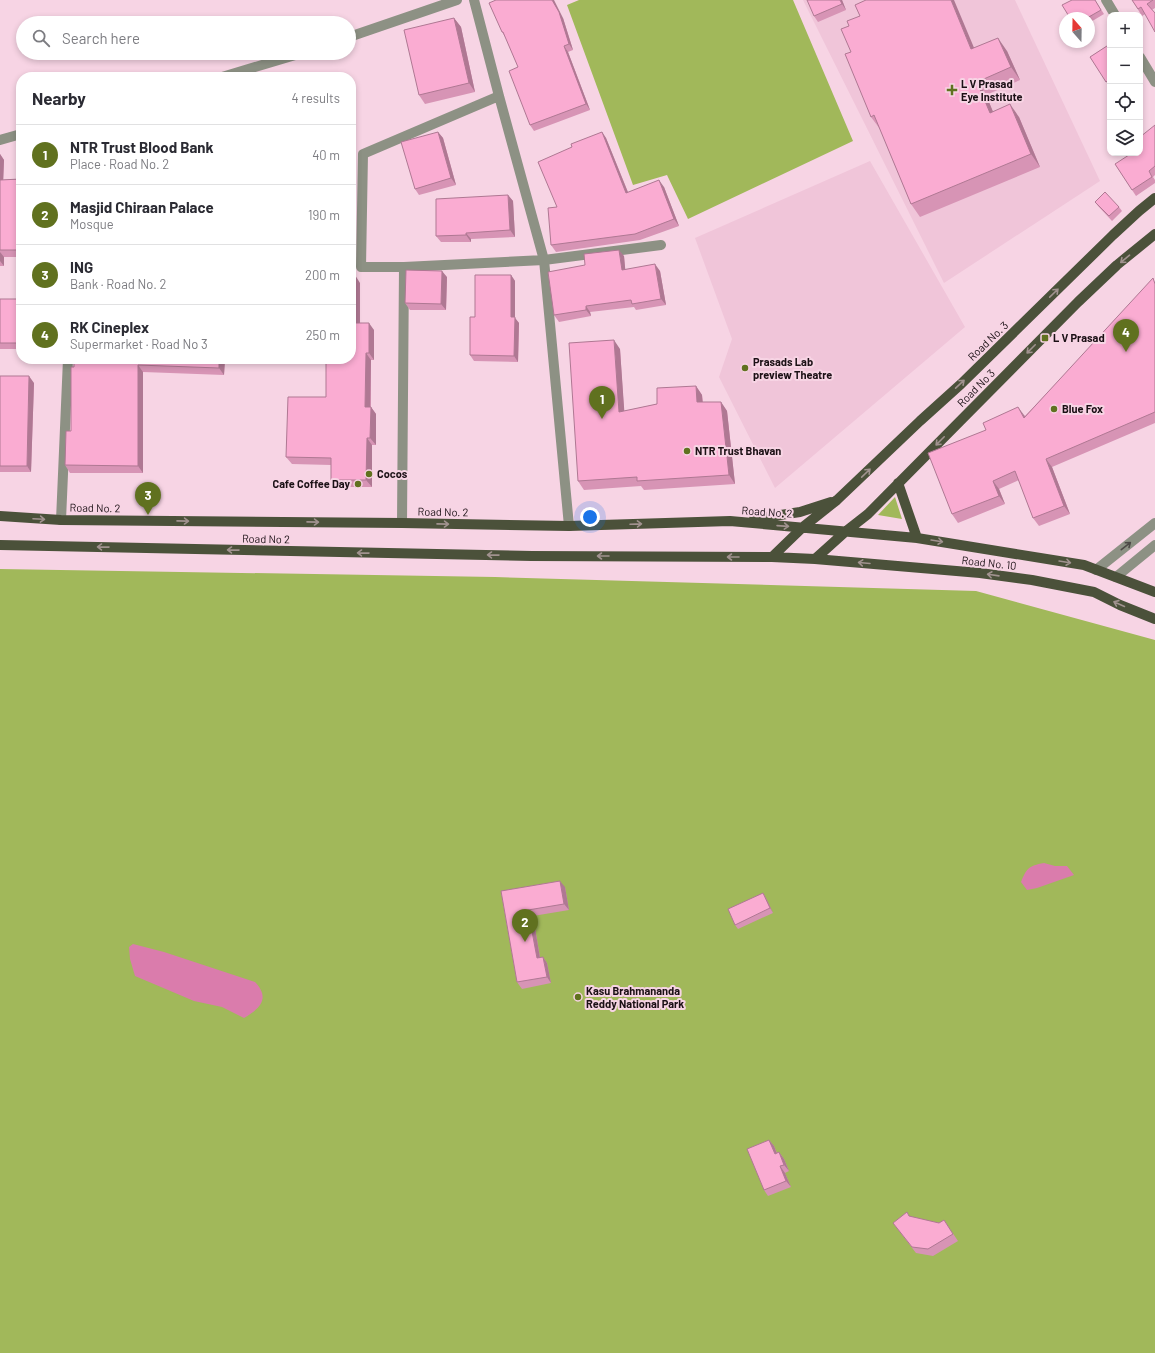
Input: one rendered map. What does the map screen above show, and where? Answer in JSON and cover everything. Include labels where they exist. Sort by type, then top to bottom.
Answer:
[{"type":"main road","name":"Road No. 3","points":[[772,557],[803,527],[837,500],[961,384],[1124,225],[1155,198]]},
{"type":"main road","name":"Road No 3","points":[[815,559],[868,514],[1078,302],[1117,265],[1155,234]]},
{"type":"main road","points":[[898,483],[917,538]]},
{"type":"main road","points":[[730,521],[800,512],[837,500]]},
{"type":"main road","name":"Road No. 2","points":[[0,516],[61,520],[569,526],[730,521],[845,532],[884,534]]},
{"type":"main road","name":"Road No. 10","points":[[884,534],[1084,565],[1155,592]]},
{"type":"main road","name":"Road No 2","points":[[0,545],[532,556],[772,557]]},
{"type":"main road","points":[[772,557],[815,559]]},
{"type":"main road","name":"Road No. 10","points":[[815,559],[980,573],[1032,580],[1094,592],[1120,605],[1155,618]]},
{"type":"street","points":[[356,35],[457,0]]},
{"type":"street","points":[[474,0],[544,260],[569,526]]},
{"type":"street","points":[[1106,0],[1113,12]]},
{"type":"street","points":[[239,72],[279,60]]},
{"type":"street","points":[[1143,62],[1155,82]]},
{"type":"street","points":[[499,96],[363,154],[361,267],[404,267],[544,260],[661,245]]},
{"type":"street","points":[[0,140],[16,135]]},
{"type":"street","points":[[402,523],[404,267]]},
{"type":"street","points":[[61,520],[68,364]]},
{"type":"street","points":[[1096,570],[1155,523]]},
{"type":"street","points":[[1116,577],[1155,545]]},
{"type":"shaded area","name":"L V Prasad Eye Institute","points":[[803,0],[1015,0],[1100,181],[944,283]]},
{"type":"shaded area","points":[[870,161],[965,327],[775,488],[719,377],[732,339],[695,238]]},
{"type":"shaded area","points":[[1044,863],[1055,866],[1067,866],[1074,875],[1027,890],[1021,882],[1025,874],[1029,868],[1034,865]]},
{"type":"shaded area","points":[[133,944],[164,952],[255,982],[262,993],[262,1002],[255,1010],[244,1018],[222,1007],[194,1001],[135,976],[130,959],[129,947]]},
{"type":"green space","points":[[579,0],[793,0],[853,141],[688,219],[667,175],[633,185],[567,5]]},
{"type":"green space","points":[[895,497],[902,519],[878,515]]},
{"type":"green space","name":"Kasu Brahmananda Reddy National Park","points":[[0,569],[495,577],[976,591],[1155,640],[1155,1353],[0,1353]]},
{"type":"building","points":[[496,0],[552,0],[559,12],[569,44],[564,46],[586,104],[530,125],[509,71],[518,67],[489,3]]},
{"type":"building","points":[[807,0],[840,0],[842,4],[814,16]]},
{"type":"building","points":[[866,0],[951,0],[971,49],[998,38],[1011,67],[977,82],[990,113],[1010,104],[1031,154],[911,204],[874,115],[871,117],[845,54],[851,52],[841,29],[849,26],[847,21],[860,16],[855,5]]},
{"type":"building","points":[[1072,0],[1095,0],[1101,10],[1095,13],[1095,12],[1066,12],[1062,5]]},
{"type":"building","points":[[1132,0],[1153,0],[1147,4],[1155,13],[1155,32],[1141,7],[1138,9]]},
{"type":"building","points":[[454,18],[469,83],[419,95],[404,30]]},
{"type":"building","points":[[1107,46],[1106,82],[1090,57]]},
{"type":"building","points":[[1155,125],[1155,166],[1149,171],[1152,177],[1132,190],[1115,164],[1127,156],[1143,156],[1143,135]]},
{"type":"building","points":[[438,132],[451,178],[415,189],[401,142]]},
{"type":"building","points":[[602,132],[626,193],[659,180],[674,219],[635,234],[551,245],[548,208],[557,207],[538,162],[572,147],[571,144]]},
{"type":"building","points":[[16,179],[16,250],[0,250],[0,180]]},
{"type":"building","points":[[1105,192],[1119,207],[1109,216],[1095,202]]},
{"type":"building","points":[[508,195],[510,230],[466,233],[466,235],[436,236],[436,199]]},
{"type":"building","points":[[619,250],[622,270],[655,264],[661,299],[632,304],[631,300],[586,306],[586,310],[554,315],[548,272],[585,265],[584,254]]},
{"type":"building","points":[[406,270],[442,271],[441,304],[405,303]]},
{"type":"building","points":[[475,275],[511,275],[511,317],[515,317],[514,356],[470,355],[470,317],[475,317]]},
{"type":"building","points":[[1153,278],[1155,284],[1155,412],[1046,459],[1064,506],[1033,518],[1015,471],[993,481],[999,496],[952,514],[928,453],[986,430],[983,423],[1018,407],[1024,418]]},
{"type":"building","points":[[0,299],[16,299],[16,343],[0,343]]},
{"type":"building","points":[[356,323],[369,323],[369,353],[366,353],[365,407],[371,407],[370,438],[367,438],[366,480],[331,480],[331,458],[286,457],[288,397],[326,397],[326,364],[356,364]]},
{"type":"building","points":[[614,340],[619,412],[657,404],[657,388],[696,386],[697,402],[721,402],[729,475],[637,481],[637,477],[578,481],[569,343]]},
{"type":"building","points":[[74,364],[219,364],[219,368],[138,365],[138,466],[65,465],[66,431],[71,431],[71,367],[74,367]]},
{"type":"building","points":[[0,376],[29,376],[27,466],[0,466]]},
{"type":"building","points":[[560,881],[564,904],[528,910],[537,958],[543,957],[547,977],[517,982],[501,891]]},
{"type":"building","points":[[763,893],[770,908],[735,925],[728,909]]},
{"type":"building","points":[[769,1140],[775,1154],[779,1152],[784,1165],[780,1166],[786,1181],[764,1190],[747,1149]]},
{"type":"building","points":[[907,1212],[909,1216],[939,1223],[944,1220],[953,1234],[928,1249],[912,1247],[893,1223]]},
{"type":"place","name":"L V Prasad Eye Institute","points":[[952,90]]},
{"type":"place","name":"L V Prasad","points":[[1045,338]]},
{"type":"place","name":"RK Cineplex","points":[[1126,352]]},
{"type":"place","name":"Prasads Lab preview Theatre","points":[[745,368]]},
{"type":"place","name":"Blue Fox","points":[[1054,409]]},
{"type":"place","name":"NTR Trust Blood Bank","points":[[602,419]]},
{"type":"place","name":"NTR Trust Bhavan","points":[[687,451]]},
{"type":"place","name":"Cocos","points":[[369,474]]},
{"type":"place","name":"Cafe Coffee Day","points":[[358,484]]},
{"type":"place","name":"ING","points":[[148,515]]},
{"type":"place","name":"Masjid Chiraan Palace","points":[[525,942]]},
{"type":"place","name":"Kasu Brahmananda Reddy National Park","points":[[578,997]]}]
